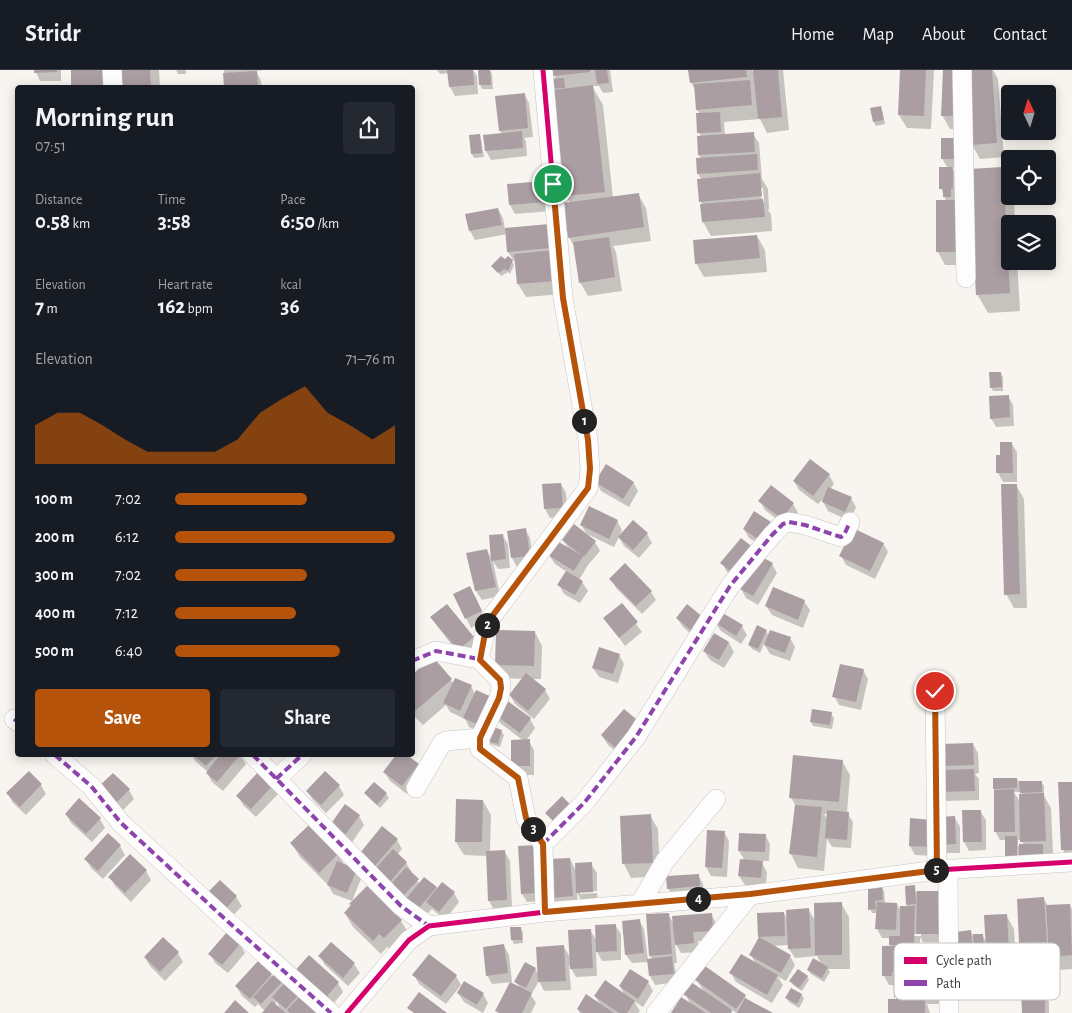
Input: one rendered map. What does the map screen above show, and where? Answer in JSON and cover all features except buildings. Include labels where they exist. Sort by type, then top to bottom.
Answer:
[{"type":"street","points":[[112,70],[113,85]]},
{"type":"street","points":[[480,660],[487,623],[588,488],[590,469],[588,440],[563,298],[544,70]]},
{"type":"street","points":[[962,70],[966,278]]},
{"type":"street","points":[[543,844],[584,803],[636,737],[730,586],[772,535],[783,524],[789,522],[805,525],[841,537],[844,535],[850,522]]},
{"type":"street","points":[[415,660],[436,652],[480,660],[500,680],[499,698],[480,738],[480,749],[518,778],[526,818],[543,844],[545,912]]},
{"type":"street","points":[[935,691],[946,943]]},
{"type":"street","points":[[416,788],[442,743],[480,738]]},
{"type":"street","points":[[57,757],[91,786],[128,829],[331,1013]]},
{"type":"street","points":[[255,757],[401,906],[429,926]]},
{"type":"street","points":[[276,779],[300,757]]},
{"type":"street","points":[[640,904],[665,861],[716,799]]},
{"type":"street","points":[[347,1013],[409,940],[429,926],[545,912],[750,894],[942,870],[1072,862]]},
{"type":"street","points":[[656,1013],[750,894]]},
{"type":"street","points":[[948,1000],[949,1013]]},
{"type":"marked path","points":[[543,844],[584,803],[636,737],[730,586],[772,535],[783,524],[789,522],[805,525],[841,537],[844,535],[850,522]]},
{"type":"marked path","points":[[415,660],[436,651],[479,659],[480,657]]},
{"type":"marked path","points":[[57,757],[91,786],[121,823],[331,1013]]},
{"type":"marked path","points":[[255,757],[401,906],[429,926]]},
{"type":"marked path","points":[[276,779],[300,757]]},
{"type":"cycle path","points":[[479,659],[487,623],[588,488],[590,469],[588,440],[563,298],[543,70]]},
{"type":"cycle path","points":[[347,1013],[409,940],[429,926],[545,912],[750,895],[937,870],[1072,862]]},
{"type":"route","points":[[553,184],[563,298],[588,440],[590,469],[588,488],[487,623],[480,660],[500,680],[501,688],[499,698],[480,738],[480,749],[518,778],[526,818],[543,844],[545,912],[750,894],[937,870],[935,691]]}]
